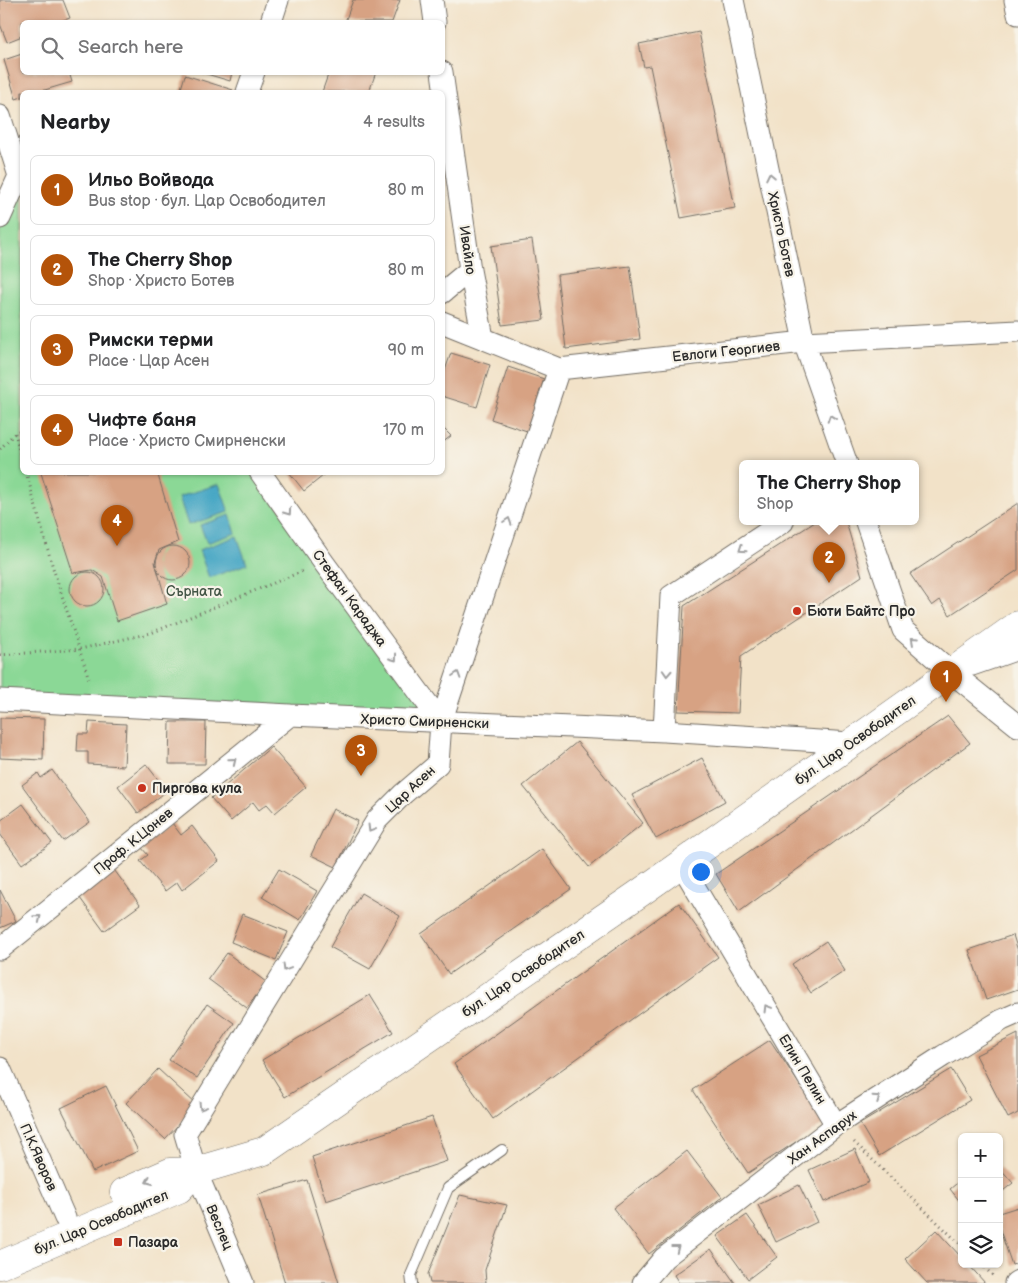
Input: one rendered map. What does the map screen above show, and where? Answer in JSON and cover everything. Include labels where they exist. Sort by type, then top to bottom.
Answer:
[{"type":"main road","name":"бул. Цар Освободител","points":[[0,1265],[179,1189],[196,1171],[264,1151],[681,864],[1018,625]]},
{"type":"main road","points":[[0,1246],[170,1172],[196,1171]]},
{"type":"street","points":[[272,20],[278,0]]},
{"type":"street","points":[[432,0],[435,20]]},
{"type":"street","name":"Христо Ботев","points":[[733,0],[804,342],[846,460]]},
{"type":"street","points":[[1016,0],[1018,14]]},
{"type":"street","points":[[248,90],[253,75]]},
{"type":"street","name":"Ивайло","points":[[442,75],[445,90]]},
{"type":"street","name":"Ивайло","points":[[445,93],[470,270],[483,338]]},
{"type":"street","points":[[0,116],[20,175]]},
{"type":"street","points":[[0,218],[20,180]]},
{"type":"street","points":[[445,291],[470,270]]},
{"type":"street","name":"Евлоги Георгиев","points":[[445,323],[559,369],[804,342],[1018,331]]},
{"type":"street","name":"Цар Асен","points":[[196,1171],[185,1134],[377,820],[403,794],[438,764],[441,722],[559,369]]},
{"type":"street","name":"Стефан Караджа","points":[[262,475],[441,722]]},
{"type":"street","points":[[664,731],[670,596],[778,525]]},
{"type":"street","points":[[867,525],[903,630],[950,672],[1018,726]]},
{"type":"street","points":[[950,672],[1018,649]]},
{"type":"street","name":"Христо Смирненски","points":[[0,700],[664,731],[851,743]]},
{"type":"street","name":"Проф. К.Цонев","points":[[0,949],[290,715]]},
{"type":"street","name":"Елин Пелин","points":[[681,864],[836,1125]]},
{"type":"street","name":"Хан Аспарух","points":[[643,1283],[664,1258],[836,1125],[943,1056],[1002,1020],[1018,1013]]},
{"type":"street","name":"П.К.Яворов","points":[[0,1068],[65,1218]]},
{"type":"street","name":"Веслец","points":[[196,1171],[243,1283]]},
{"type":"lane","points":[[412,1283],[411,1276],[448,1188],[502,1150]]},
{"type":"path","points":[[0,449],[15,433],[20,432]]},
{"type":"path","points":[[15,433],[20,452]]},
{"type":"path","points":[[27,475],[53,568],[97,704]]},
{"type":"path","points":[[0,655],[80,649],[151,633],[324,563]]},
{"type":"path","points":[[836,1125],[958,1242]]},
{"type":"path","points":[[985,1268],[994,1277]]},
{"type":"green space","name":"Сърната","points":[[20,183],[20,475],[255,475],[441,722],[0,700],[0,218]]},
{"type":"water","points":[[219,484],[229,512],[188,525],[179,497]]},
{"type":"water","points":[[230,515],[236,533],[207,543],[200,525]]},
{"type":"water","points":[[237,536],[247,564],[209,578],[199,550]]},
{"type":"building","points":[[0,0],[63,0],[70,18],[64,20],[20,20],[20,37],[7,42],[0,24]]},
{"type":"building","points":[[353,0],[400,0],[393,20],[346,20]]},
{"type":"building","points":[[699,32],[735,208],[681,218],[650,66],[644,67],[639,44]]},
{"type":"building","points":[[20,55],[20,75],[70,75],[72,82],[45,90],[20,90],[20,98],[16,99],[4,60]]},
{"type":"building","points":[[185,75],[233,90],[181,90]]},
{"type":"building","points":[[210,75],[231,75],[230,81]]},
{"type":"building","points":[[328,75],[375,75],[370,90],[323,90]]},
{"type":"building","points":[[532,240],[544,320],[502,325],[491,246]]},
{"type":"building","points":[[630,266],[640,339],[566,349],[557,275]]},
{"type":"building","points":[[451,353],[490,365],[477,407],[445,397],[445,370]]},
{"type":"building","points":[[508,367],[544,379],[527,431],[491,419]]},
{"type":"building","points":[[445,430],[451,436],[445,441]]},
{"type":"building","points":[[42,475],[158,475],[178,542],[159,550],[155,562],[167,604],[117,621],[103,577],[92,570],[73,573]]},
{"type":"building","points":[[291,475],[324,475],[304,491]]},
{"type":"building","points":[[1018,503],[1018,570],[950,615],[940,600],[932,606],[910,574]]},
{"type":"building","points":[[810,525],[847,525],[862,576],[741,656],[738,713],[678,711],[684,606]]},
{"type":"building","points":[[173,546],[185,551],[190,563],[185,575],[173,580],[161,575],[156,563],[161,551]]},
{"type":"building","points":[[87,572],[99,577],[104,589],[99,601],[87,606],[75,601],[70,589],[75,577]]},
{"type":"building","points":[[948,716],[970,743],[739,912],[716,874]]},
{"type":"building","points":[[0,718],[44,719],[43,760],[0,758]]},
{"type":"building","points":[[89,722],[126,724],[124,766],[88,764],[88,752],[77,752],[78,734],[88,734]]},
{"type":"building","points":[[170,722],[206,722],[205,764],[169,764]]},
{"type":"building","points":[[577,742],[643,823],[589,867],[523,786]]},
{"type":"building","points":[[271,747],[306,787],[275,813],[267,804],[259,810],[253,802],[231,821],[211,798]]},
{"type":"building","points":[[702,758],[725,801],[656,839],[632,795]]},
{"type":"building","name":"Пиргова кула","points":[[146,764],[167,791],[138,813],[118,786]]},
{"type":"building","points":[[52,770],[90,822],[63,841],[22,785],[38,773],[41,778]]},
{"type":"building","points":[[23,804],[52,843],[22,864],[0,834],[0,821]]},
{"type":"building","points":[[333,809],[358,821],[336,867],[311,855]]},
{"type":"building","points":[[172,823],[181,835],[192,826],[219,861],[182,890],[177,882],[165,891],[140,861],[148,855],[141,847]]},
{"type":"building","points":[[542,849],[571,889],[449,974],[421,934]]},
{"type":"building","points":[[112,867],[140,905],[104,931],[77,894]]},
{"type":"building","points":[[279,869],[317,891],[300,920],[262,897]]},
{"type":"building","points":[[0,890],[16,921],[0,928]]},
{"type":"building","points":[[361,893],[400,916],[370,969],[330,947]]},
{"type":"building","points":[[679,903],[718,957],[493,1119],[454,1064]]},
{"type":"building","points":[[242,914],[288,932],[276,960],[231,942]]},
{"type":"building","points":[[1013,935],[1018,951],[1018,989],[986,1000],[969,950]]},
{"type":"building","points":[[826,941],[845,971],[811,993],[792,964]]},
{"type":"building","points":[[227,953],[266,982],[247,1008],[208,979]]},
{"type":"building","points":[[370,995],[393,1032],[285,1097],[262,1060]]},
{"type":"building","points":[[207,1004],[234,1023],[197,1078],[169,1060]]},
{"type":"building","points":[[1018,1034],[1018,1113],[1008,1118],[976,1055]]},
{"type":"building","points":[[770,1040],[825,1123],[748,1173],[693,1090]]},
{"type":"building","points":[[158,1069],[197,1105],[165,1139],[126,1103]]},
{"type":"building","points":[[951,1069],[970,1100],[879,1156],[860,1124]]},
{"type":"building","points":[[106,1086],[138,1151],[93,1172],[61,1108]]},
{"type":"building","points":[[432,1117],[447,1161],[326,1201],[312,1157]]},
{"type":"building","points":[[855,1149],[869,1182],[824,1202],[809,1170]]},
{"type":"building","points":[[687,1151],[722,1197],[649,1254],[613,1208]]},
{"type":"building","points":[[1003,1172],[1013,1183],[1003,1191]]},
{"type":"building","points":[[307,1180],[339,1283],[285,1283],[258,1195]]},
{"type":"building","points":[[958,1182],[958,1199],[950,1189]]},
{"type":"building","points":[[799,1185],[817,1222],[776,1242],[758,1205]]},
{"type":"building","points":[[460,1195],[507,1205],[485,1270],[486,1283],[430,1283],[428,1274]]},
{"type":"building","points":[[1018,1207],[1018,1263],[1012,1265],[1003,1239],[1003,1212]]},
{"type":"building","points":[[747,1215],[777,1257],[748,1279],[717,1236]]},
{"type":"building","points":[[936,1230],[958,1254],[958,1268],[972,1268],[985,1283],[927,1283],[905,1259]]},
{"type":"building","points":[[711,1249],[735,1283],[679,1283],[674,1275]]},
{"type":"place","name":"Чифте баня","points":[[117,546]]},
{"type":"place","name":"The Cherry Shop","points":[[829,583]]},
{"type":"place","name":"Бюти Байтс Про","points":[[797,611]]},
{"type":"place","name":"Ильо Войвода","points":[[946,702]]},
{"type":"place","name":"Римски терми","points":[[361,776]]},
{"type":"place","name":"Пиргова кула","points":[[142,788]]},
{"type":"place","name":"Пазара","points":[[118,1242]]}]
